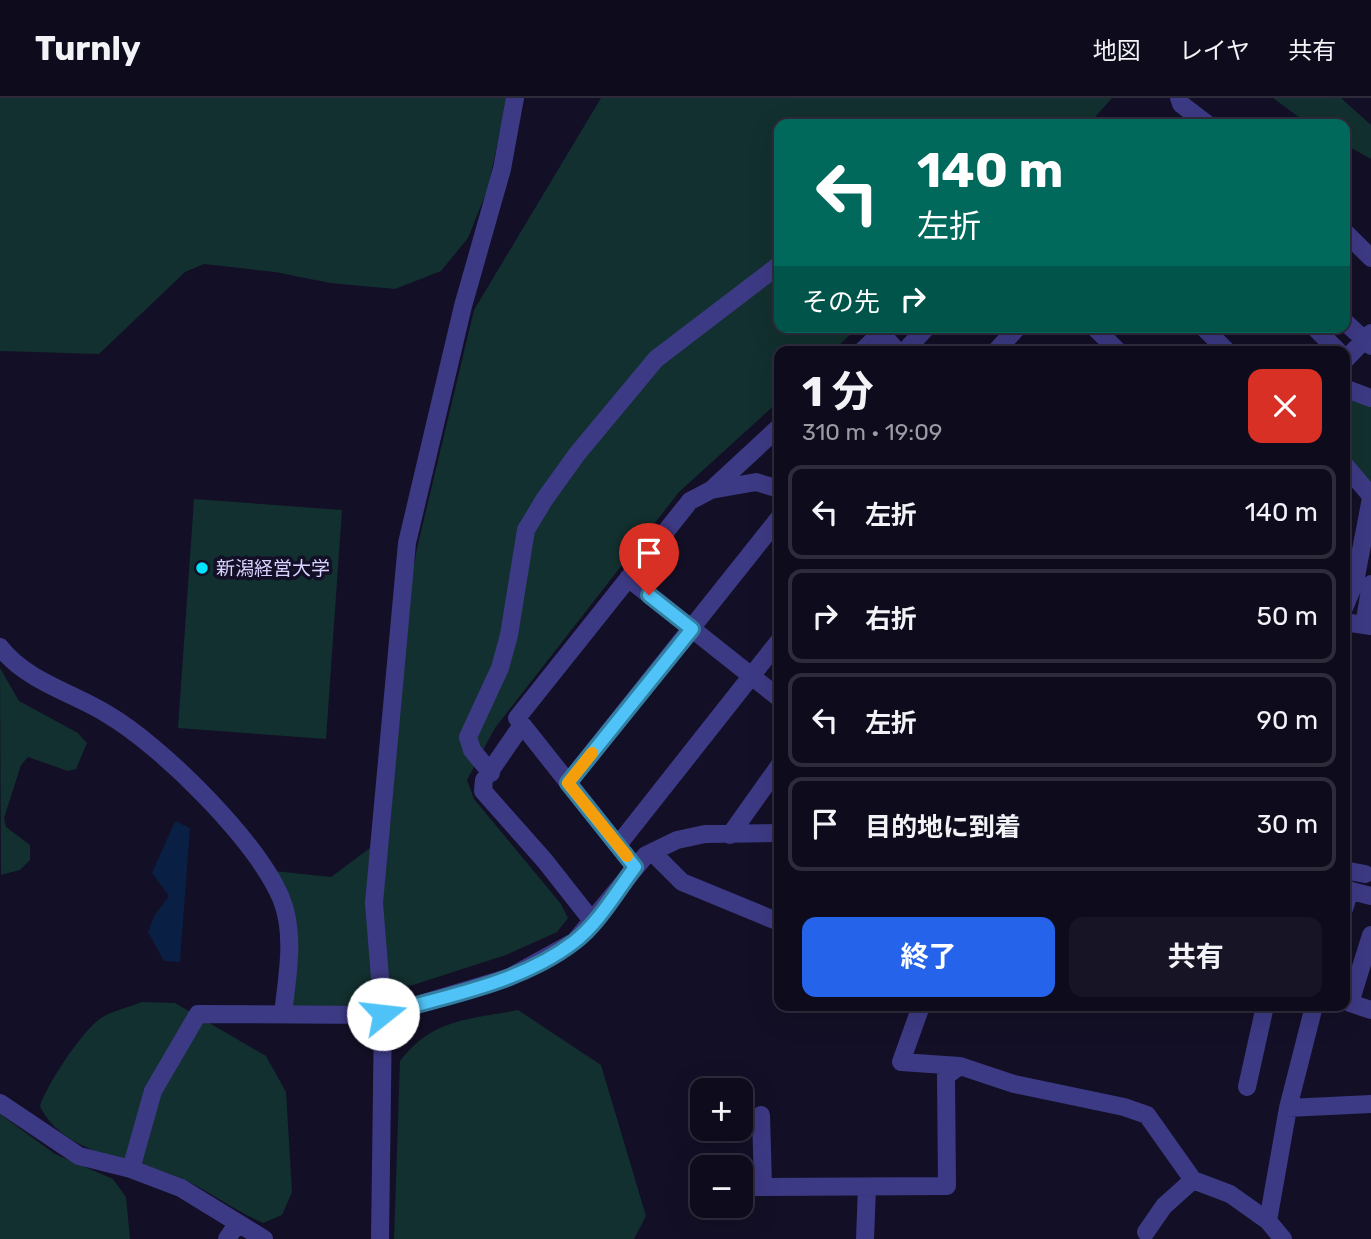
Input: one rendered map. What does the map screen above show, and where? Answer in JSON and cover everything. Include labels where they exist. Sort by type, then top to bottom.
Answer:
[{"type":"street","points":[[380,1239],[383,1014],[374,903],[407,543],[463,306],[502,169],[515,98]]},
{"type":"street","points":[[1179,98],[1181,104],[1200,119]]},
{"type":"street","points":[[1350,237],[1371,258]]},
{"type":"street","points":[[491,773],[472,750],[468,737],[500,668],[509,635],[526,530],[577,454],[656,359],[774,269]]},
{"type":"street","points":[[1350,326],[1369,340],[1350,352]]},
{"type":"street","points":[[867,346],[881,333],[895,346]]},
{"type":"street","points":[[907,346],[921,333]]},
{"type":"street","points":[[1100,333],[1113,346]]},
{"type":"street","points":[[1209,333],[1221,346]]},
{"type":"street","points":[[1320,333],[1332,346]]},
{"type":"street","points":[[1350,390],[1371,398]]},
{"type":"street","points":[[635,867],[517,718],[690,501],[712,489],[774,432]]},
{"type":"street","points":[[1350,471],[1371,497],[1356,579],[1368,626],[1350,623]]},
{"type":"street","points":[[712,489],[756,482],[774,487]]},
{"type":"street","points":[[568,783],[774,524]]},
{"type":"street","points":[[628,578],[774,694]]},
{"type":"street","points":[[0,646],[32,676],[119,723],[197,788],[237,834],[281,899],[290,939],[283,1014]]},
{"type":"street","points":[[618,845],[774,647]]},
{"type":"street","points":[[522,725],[484,780],[483,791],[545,861],[593,922]]},
{"type":"street","points":[[730,835],[774,773]]},
{"type":"street","points":[[131,1169],[153,1091],[198,1014],[383,1014],[510,977],[576,941],[635,867],[652,852],[677,840],[705,834],[774,833]]},
{"type":"street","points":[[652,852],[682,882],[774,920]]},
{"type":"street","points":[[1350,871],[1365,874]]},
{"type":"street","points":[[1350,891],[1371,896]]},
{"type":"street","points":[[1371,935],[1350,1003],[1371,1010]]},
{"type":"street","points":[[919,1011],[901,1062],[960,1066],[1014,1084],[1124,1107],[1147,1115],[1193,1180],[1230,1194],[1268,1221],[1283,1239]]},
{"type":"street","points":[[1247,1087],[1264,1011]]},
{"type":"street","points":[[1268,1221],[1288,1108],[1313,1011]]},
{"type":"street","points":[[753,1186],[947,1186],[946,1076],[960,1066]]},
{"type":"street","points":[[0,1103],[79,1156],[131,1169],[181,1188],[232,1231],[264,1239]]},
{"type":"street","points":[[1288,1108],[1371,1104]]},
{"type":"street","points":[[761,1115],[762,1186]]},
{"type":"street","points":[[1146,1232],[1164,1206],[1193,1180]]},
{"type":"street","points":[[865,1239],[867,1187]]},
{"type":"green space","points":[[0,98],[507,98],[488,188],[468,238],[441,271],[395,289],[330,283],[275,272],[204,264],[185,272],[99,354],[0,351]]},
{"type":"green space","points":[[601,98],[1112,98],[1093,119],[774,119],[774,333],[852,333],[838,346],[774,346],[774,406],[679,492],[495,728],[467,780],[474,799],[561,904],[568,918],[557,932],[506,955],[413,985],[393,987],[381,982],[383,1015],[283,1014],[290,938],[264,870],[331,877],[370,848],[390,826],[409,595],[417,548],[474,310]]},
{"type":"green space","points":[[1273,98],[1341,98],[1371,125],[1371,159],[1350,147],[1350,119],[1301,119]]},
{"type":"green space","points":[[1350,395],[1371,403],[1371,483],[1350,464]]},
{"type":"green space","points":[[194,499],[342,510],[326,739],[178,728]]},
{"type":"green space","points":[[0,668],[19,701],[78,733],[87,743],[76,769],[68,771],[28,757],[21,765],[4,818],[6,827],[30,845],[30,860],[20,870],[1,875]]},
{"type":"green space","points":[[142,1002],[175,1003],[266,1056],[286,1092],[292,1192],[282,1215],[263,1223],[174,1175],[87,1148],[52,1124],[40,1106],[50,1085],[84,1034],[110,1013]]},
{"type":"green space","points":[[518,1010],[601,1065],[646,1216],[634,1239],[394,1239],[400,1061],[425,1036],[439,1029],[467,1019]]},
{"type":"green space","points":[[0,1114],[55,1154],[113,1179],[126,1197],[130,1239],[0,1239]]},
{"type":"water","points":[[175,821],[190,828],[180,962],[164,961],[148,932],[154,916],[169,896],[152,873]]},
{"type":"slow traffic","points":[[592,753],[568,783],[627,856]]},
{"type":"place","name":"新潟経営大学","points":[[202,568]]},
{"type":"route","points":[[383,1014],[510,977],[548,958],[576,941],[635,867],[568,783],[692,629],[649,595]]}]
